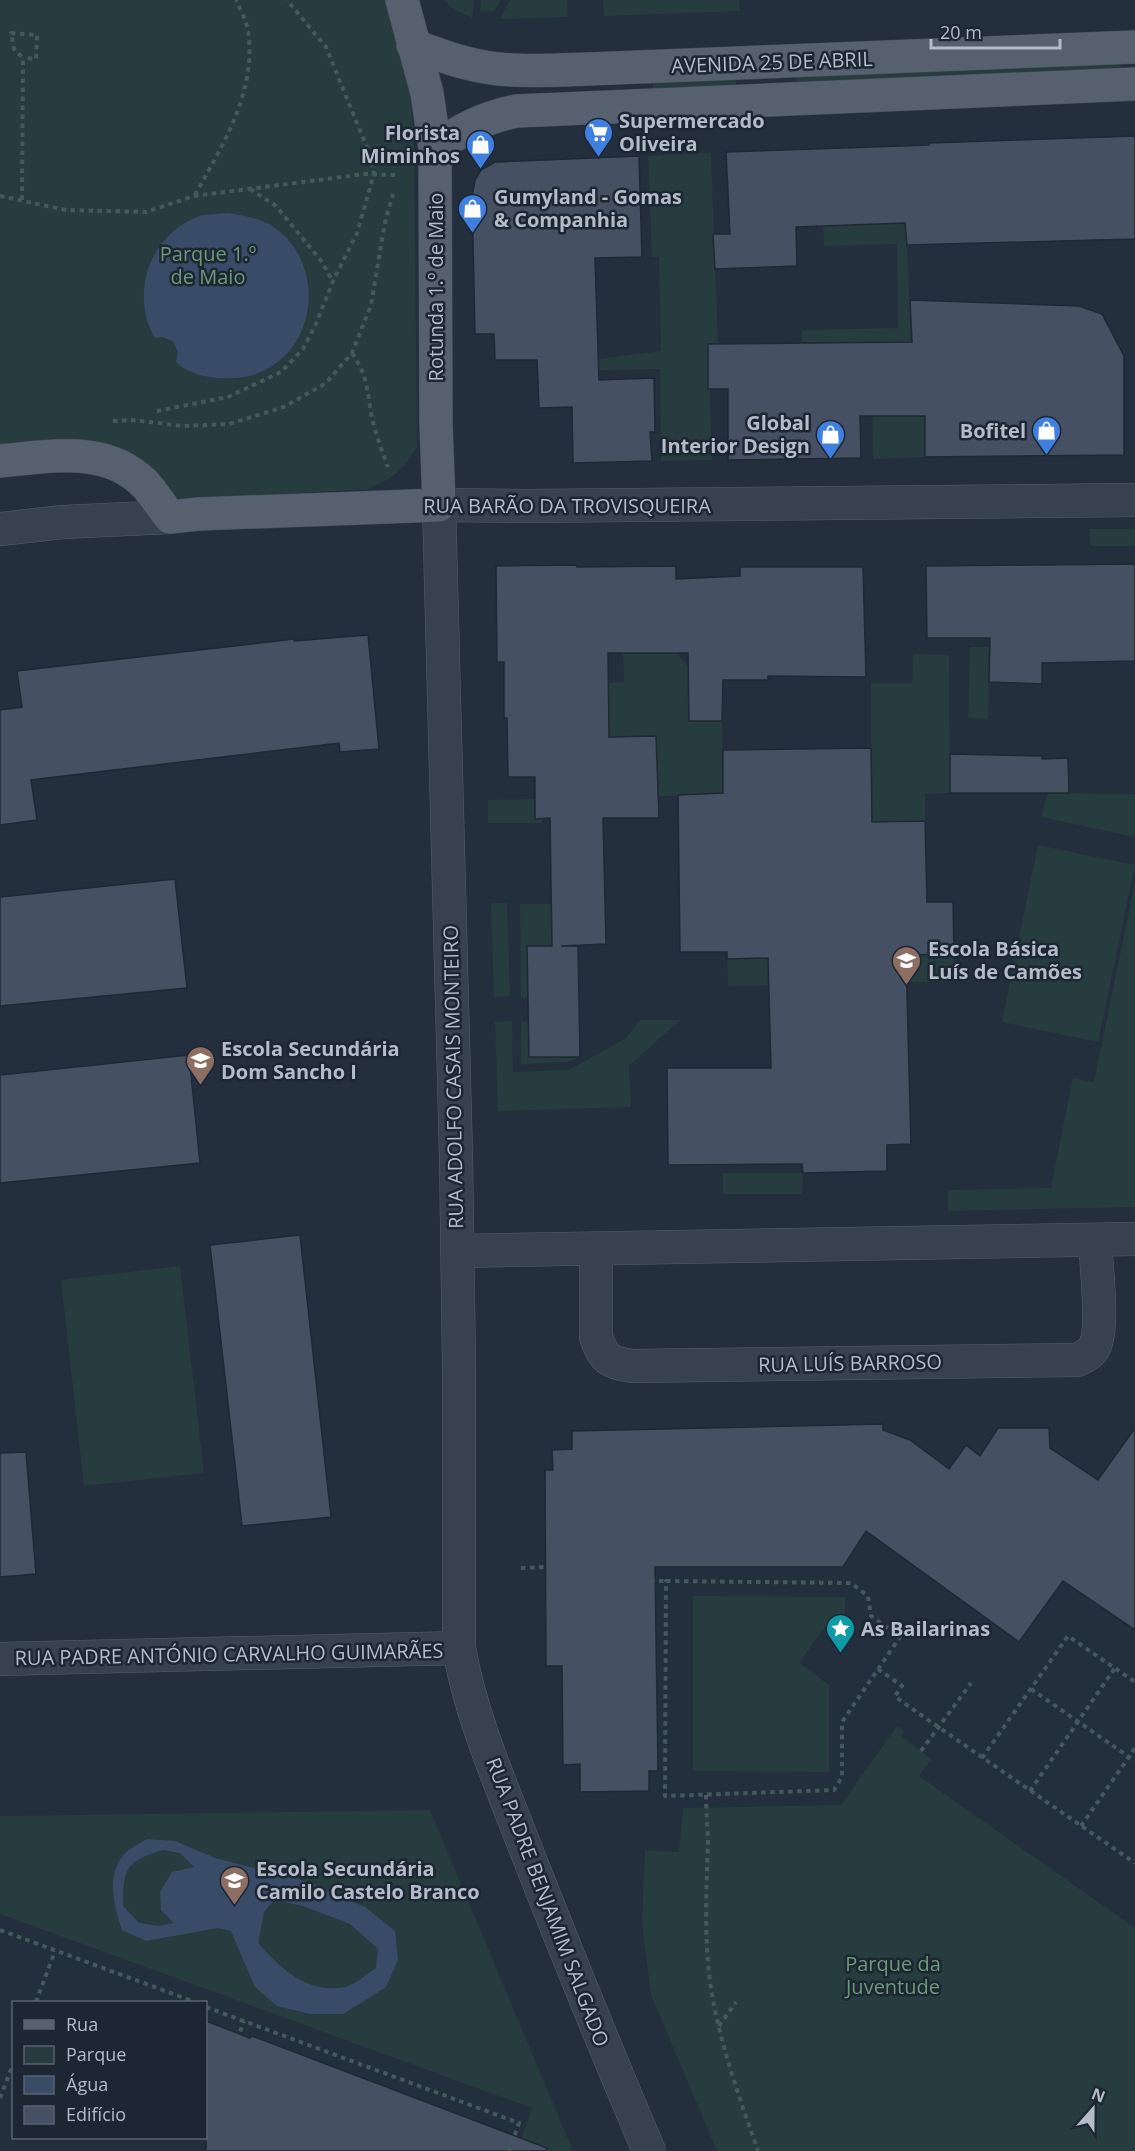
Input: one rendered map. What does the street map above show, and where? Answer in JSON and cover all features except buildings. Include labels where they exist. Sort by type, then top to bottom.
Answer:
[{"type":"main road","name":"Rotunda 1.º de Maio","points":[[402,0],[427,93],[435,148],[435,411],[439,505]]},
{"type":"main road","name":"AVENIDA 25 DE ABRIL","points":[[413,45],[445,58],[498,69],[588,69],[1135,47]]},
{"type":"main road","points":[[755,62],[756,100]]},
{"type":"main road","points":[[588,69],[591,106]]},
{"type":"main road","name":"AVENIDA 25 DE ABRIL","points":[[435,148],[471,124],[499,114],[517,111],[1135,84]]},
{"type":"main road","points":[[0,461],[79,455],[116,463],[144,484],[170,517]]},
{"type":"main road","name":"RUA BARÃO DA TROVISQUEIRA","points":[[170,517],[439,505]]},
{"type":"street","name":"RUA BARÃO DA TROVISQUEIRA","points":[[439,505],[1135,500]]},
{"type":"street","name":"RUA ADOLFO CASAIS MONTEIRO","points":[[439,505],[457,1251],[459,1648]]},
{"type":"street","name":"RUA BARÃO DA TROVISQUEIRA","points":[[0,529],[63,522],[170,517]]},
{"type":"street","points":[[457,1251],[1135,1239]]},
{"type":"street","name":"RUA LUÍS BARROSO","points":[[596,1250],[596,1337],[600,1351],[608,1360],[619,1365],[1077,1360],[1086,1356],[1093,1349],[1099,1330],[1095,1241]]},
{"type":"street","name":"RUA PADRE ANTÓNIO CARVALHO GUIMARÃES","points":[[0,1659],[459,1648]]},
{"type":"street","name":"RUA PADRE BENJAMIM SALGADO","points":[[459,1648],[468,1691],[494,1766],[588,2007],[649,2151]]},
{"type":"path","points":[[194,196],[230,132],[243,98],[249,63],[248,29],[236,0]]},
{"type":"path","points":[[157,411],[228,397],[281,372],[303,349],[357,232],[374,174],[368,150],[326,47],[287,0]]},
{"type":"path","points":[[22,200],[23,58],[14,49],[11,33],[37,35],[36,59],[23,58]]},
{"type":"path","points":[[109,421],[131,420],[183,426],[229,424],[284,407],[326,383],[352,353],[371,305],[385,222],[398,175],[398,164]]},
{"type":"path","points":[[0,196],[66,210],[146,212],[194,196],[374,174],[398,175]]},
{"type":"path","points":[[250,189],[276,206],[322,262],[333,280]]},
{"type":"path","points":[[521,1568],[545,1568]]},
{"type":"path","points":[[650,1581],[666,1581],[851,1583],[868,1596],[871,1616],[900,1637],[842,1722],[842,1777],[834,1790],[665,1796],[666,1581]]},
{"type":"path","points":[[982,1758],[1068,1636],[1135,1682]]},
{"type":"path","points":[[1030,1791],[1115,1668]]},
{"type":"path","points":[[878,1670],[902,1686],[895,1696],[939,1729],[1135,1863]]},
{"type":"path","points":[[921,1752],[971,1683]]},
{"type":"path","points":[[1031,1689],[1135,1761]]},
{"type":"path","points":[[1081,1826],[1135,1748]]},
{"type":"path","points":[[706,1795],[708,1839],[706,1903],[711,1985],[718,2027],[729,2067],[758,2151]]},
{"type":"path","points":[[0,1930],[192,2001]]},
{"type":"path","points":[[36,2001],[56,1951]]},
{"type":"path","points":[[718,2027],[736,2002]]},
{"type":"path","points":[[207,2007],[519,2123],[509,2151]]},
{"type":"path","points":[[237,2040],[244,2021]]},
{"type":"path","points":[[0,2098],[12,2067]]},
{"type":"green space","name":"Parque 1.º de Maio","points":[[0,0],[389,0],[410,90],[414,143],[417,447],[397,473],[368,489],[182,500],[166,492],[0,451]]},
{"type":"green space","points":[[445,0],[474,0],[472,18],[450,7]]},
{"type":"green space","points":[[481,0],[501,0],[494,12],[480,11]]},
{"type":"green space","points":[[510,0],[567,0],[568,17],[500,19]]},
{"type":"green space","points":[[603,0],[739,0],[740,11],[604,16]]},
{"type":"green space","points":[[1120,58],[1121,74],[799,87],[795,76]]},
{"type":"green space","points":[[736,76],[734,89],[653,89],[653,80]]},
{"type":"green space","points":[[711,153],[718,344],[708,344],[712,460],[661,461],[660,369],[559,371],[576,362],[661,351],[659,257],[652,257],[648,156]]},
{"type":"green space","points":[[906,223],[912,362],[1025,362],[925,425],[925,457],[873,459],[871,342],[802,342],[802,330],[898,328],[897,244],[824,246],[823,226]]},
{"type":"green space","points":[[1090,529],[1135,529],[1135,546],[1090,546]]},
{"type":"green space","points":[[970,647],[989,647],[988,719],[968,718]]},
{"type":"green space","points":[[623,653],[678,653],[688,667],[689,721],[722,721],[723,795],[658,796],[656,736],[579,798],[609,724],[608,683],[624,682]]},
{"type":"green space","points":[[913,654],[949,655],[950,793],[925,794],[925,821],[743,824],[871,793],[871,683],[912,683]]},
{"type":"green space","points":[[1048,793],[1135,794],[1135,837],[1041,817]]},
{"type":"green space","points":[[535,799],[535,818],[542,818],[542,823],[488,823],[488,800]]},
{"type":"green space","points":[[1038,845],[1135,865],[1098,1042],[1002,1022]]},
{"type":"green space","points":[[1135,882],[1135,1207],[948,1211],[948,1190],[1051,1188],[1073,1078],[1094,1082]]},
{"type":"green space","points":[[491,903],[507,903],[510,996],[494,997]]},
{"type":"green space","points":[[520,904],[551,904],[552,946],[527,946],[527,998],[521,998]]},
{"type":"green space","points":[[954,954],[954,982],[864,982],[863,956]]},
{"type":"green space","points":[[818,957],[818,985],[728,986],[727,959]]},
{"type":"green space","points":[[640,1020],[680,1020],[629,1066],[631,1107],[498,1111],[495,1022],[512,1021],[513,1072],[569,1070],[626,1038]]},
{"type":"green space","points":[[521,1022],[528,1022],[529,1057],[581,1057],[567,1062],[521,1064]]},
{"type":"green space","points":[[723,1173],[803,1173],[802,1194],[723,1194]]},
{"type":"green space","points":[[180,1266],[204,1473],[84,1486],[61,1280]]},
{"type":"green space","points":[[693,1596],[845,1597],[845,1626],[832,1617],[799,1663],[829,1685],[829,1772],[693,1771]]},
{"type":"green space","name":"Parque da Juventude","points":[[897,1726],[904,1731],[901,1736],[931,1759],[919,1776],[1135,1928],[1135,2151],[717,2151],[651,1995],[642,1922],[645,1850],[679,1852],[683,1808],[841,1805]]},
{"type":"green space","points":[[430,1810],[573,2151],[517,2151],[532,2108],[0,1914],[0,1816]]},
{"type":"water","points":[[228,213],[248,217],[274,227],[293,247],[303,265],[308,285],[308,306],[304,325],[295,344],[281,359],[263,371],[248,376],[217,378],[192,372],[181,366],[176,362],[178,352],[173,341],[162,337],[155,338],[147,321],[144,303],[145,285],[149,267],[157,250],[168,236],[183,224],[200,216]]},
{"type":"water","points":[[147,1839],[175,1841],[215,1858],[305,1881],[365,1907],[395,1931],[398,1960],[386,1987],[343,2014],[310,2014],[277,2006],[255,1987],[231,1931],[218,1928],[146,1941],[122,1930],[114,1900],[115,1870],[126,1852]],"holes":[[[163,1850],[180,1853],[194,1867],[172,1872],[160,1892],[161,1910],[174,1923],[159,1926],[139,1923],[123,1906],[126,1874],[129,1868],[141,1858]],[[274,1900],[303,1906],[350,1924],[378,1949],[376,1968],[357,1982],[345,1987],[318,1987],[296,1977],[276,1962],[258,1943],[264,1912]]]},
{"type":"place","name":"Supermercado Oliveira","points":[[598,158]]},
{"type":"place","name":"Florista Miminhos","points":[[481,170]]},
{"type":"place","name":"Gumyland - Gomas & Companhia","points":[[473,234]]},
{"type":"place","name":"Bofitel","points":[[1047,456]]},
{"type":"place","name":"Global Interior Design","points":[[831,460]]},
{"type":"place","name":"Escola Básica Luís de Camões","points":[[907,986]]},
{"type":"place","name":"Escola Secundária Dom Sancho I","points":[[200,1086]]},
{"type":"place","name":"As Bailarinas","points":[[840,1654]]},
{"type":"place","name":"Escola Secundária Camilo Castelo Branco","points":[[235,1906]]}]
